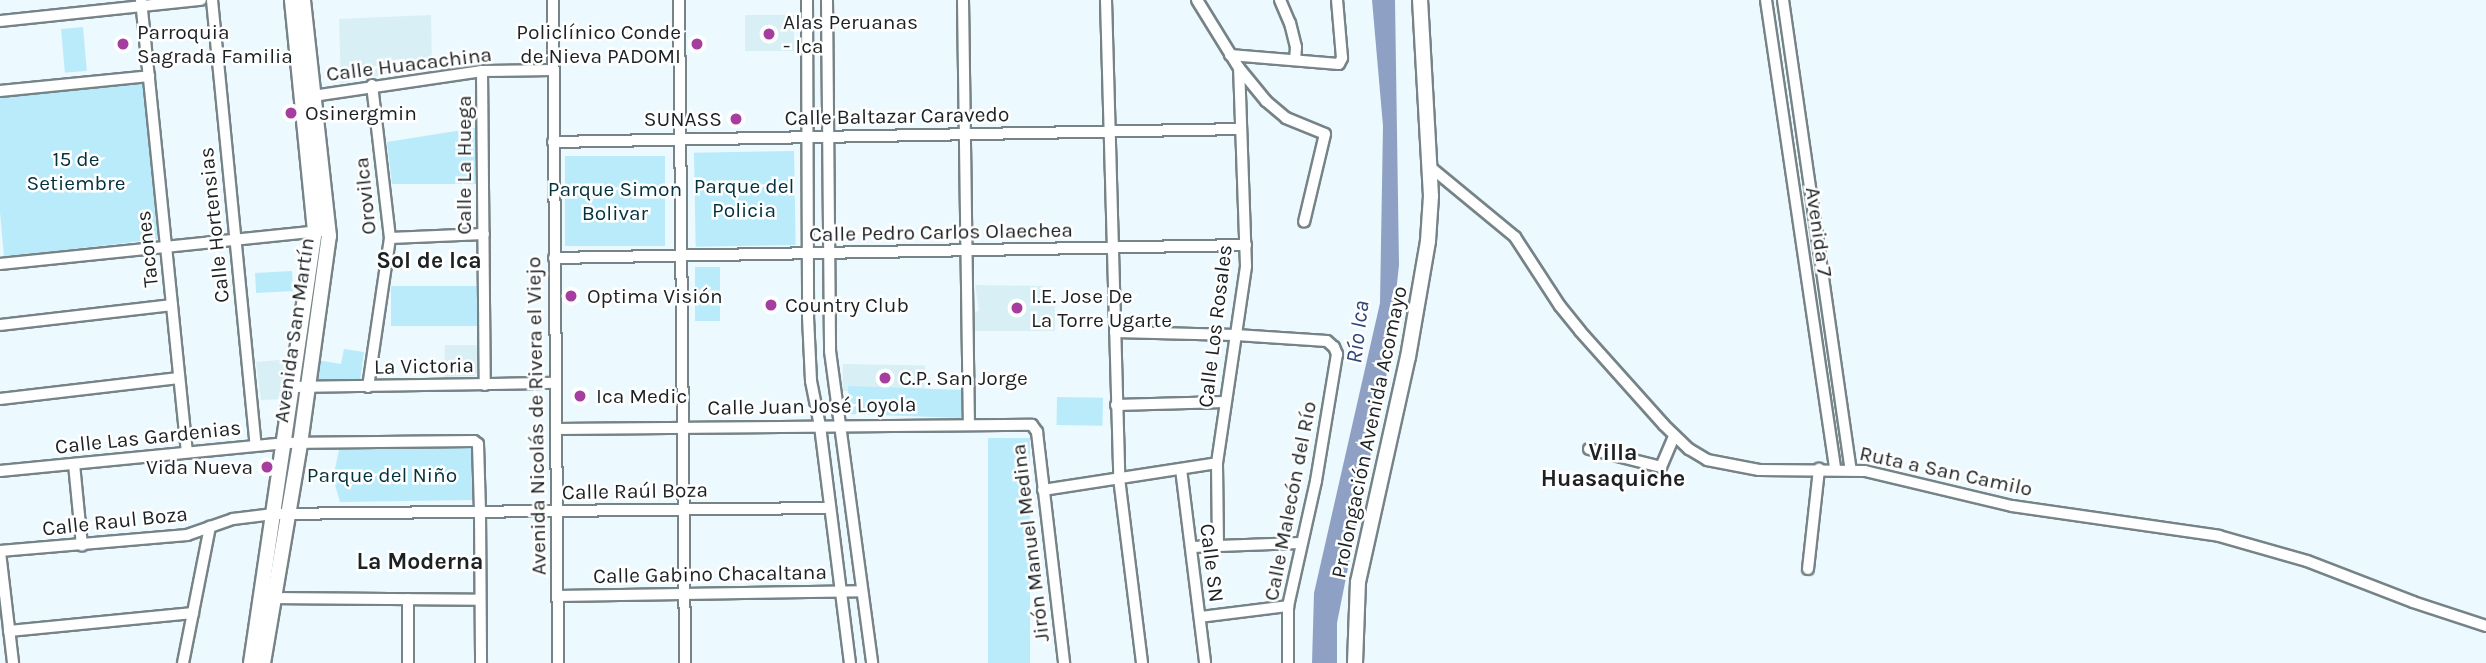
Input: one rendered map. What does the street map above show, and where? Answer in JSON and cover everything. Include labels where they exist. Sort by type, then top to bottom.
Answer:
[{"type":"main road","name":"Avenida San Martín","points":[[292,0],[322,231]]},
{"type":"main road","name":"Avenida San Martín","points":[[263,663],[281,514],[284,443],[300,387],[322,231],[303,0]]},
{"type":"main road","name":"Prolongación Avenida Acomayo","points":[[1356,663],[1354,624],[1358,582],[1424,271],[1431,214],[1420,0]]},
{"type":"main road","name":"Avenida San Martín","points":[[281,514],[300,443],[300,387]]},
{"type":"main road","name":"Avenida San Martín","points":[[251,663],[269,598]]},
{"type":"street","points":[[0,22],[141,3],[201,0]]},
{"type":"street","name":"Calle Hortensias","points":[[212,0],[256,445]]},
{"type":"street","name":"Avenida Nicolás de Rivera el Viejo","points":[[553,0],[558,663]]},
{"type":"street","points":[[679,0],[685,663]]},
{"type":"street","points":[[807,0],[807,253],[811,382],[820,426],[828,508],[850,663]]},
{"type":"street","points":[[827,0],[830,351],[872,663]]},
{"type":"street","points":[[963,0],[967,134],[969,424]]},
{"type":"street","points":[[1106,0],[1112,132],[1112,248],[1119,478],[1142,663]]},
{"type":"street","points":[[1197,0],[1230,55],[1266,101],[1286,118],[1323,133],[1325,142],[1304,222]]},
{"type":"street","points":[[1280,0],[1290,23],[1296,60]]},
{"type":"street","points":[[1230,55],[1340,62],[1337,0]]},
{"type":"street","name":"Avenida 7","points":[[1766,0],[1835,469]]},
{"type":"street","points":[[1783,0],[1851,470]]},
{"type":"street","name":"Tacones","points":[[141,3],[187,452]]},
{"type":"street","name":"Calle Los Rosales","points":[[1218,546],[1217,463],[1246,266],[1239,68]]},
{"type":"street","name":"Calle Huacachina","points":[[313,96],[372,85],[482,71],[552,70]]},
{"type":"street","name":"Calle La Huega","points":[[482,71],[485,385]]},
{"type":"street","points":[[0,91],[149,76]]},
{"type":"street","name":"Orovilca","points":[[368,387],[390,238],[372,85]]},
{"type":"street","name":"Calle Baltazar Caravedo","points":[[553,142],[1241,129]]},
{"type":"street","name":"Ruta a San Camilo","points":[[1429,166],[1515,237],[1559,306],[1674,436],[1689,449],[1718,464],[1772,471],[1851,470],[2012,506],[2248,543],[2486,626]]},
{"type":"street","points":[[0,264],[322,231]]},
{"type":"street","points":[[390,238],[484,234]]},
{"type":"street","name":"Calle Pedro Carlos Olaechea","points":[[554,258],[1246,245]]},
{"type":"street","points":[[0,325],[172,306]]},
{"type":"street","points":[[1115,332],[1236,335]]},
{"type":"street","name":"Calle Malecón del Río","points":[[1236,335],[1327,341],[1337,354],[1316,481],[1300,543],[1288,607],[1288,663]]},
{"type":"street","points":[[0,399],[179,377]]},
{"type":"street","name":"La Victoria","points":[[300,387],[556,383]]},
{"type":"street","points":[[1116,405],[1225,402]]},
{"type":"street","name":"Calle Juan José Loyola","points":[[557,429],[1026,423]]},
{"type":"street","name":"Jirón Manuel Medina","points":[[1026,423],[1037,432],[1064,663]]},
{"type":"street","points":[[1589,449],[1661,467],[1674,436]]},
{"type":"street","name":"Calle Las Gardenias","points":[[0,471],[284,443],[474,441],[478,444],[480,512]]},
{"type":"street","points":[[1043,490],[1217,463]]},
{"type":"street","points":[[74,464],[82,546]]},
{"type":"street","name":"Calle SN","points":[[1181,469],[1205,663]]},
{"type":"street","points":[[1808,569],[1819,469]]},
{"type":"street","name":"Calle Raúl Boza","points":[[281,514],[828,508]]},
{"type":"street","points":[[480,512],[481,663]]},
{"type":"street","name":"Calle Raul Boza","points":[[0,552],[187,534],[233,519],[281,514]]},
{"type":"street","points":[[183,663],[211,527]]},
{"type":"street","points":[[1191,547],[1300,543]]},
{"type":"street","points":[[0,552],[13,663]]},
{"type":"street","name":"Calle Gabino Chacaltana","points":[[558,596],[862,591]]},
{"type":"street","points":[[269,598],[480,600]]},
{"type":"street","points":[[408,599],[408,663]]},
{"type":"street","points":[[1199,617],[1288,607]]},
{"type":"street","points":[[9,631],[193,613]]},
{"type":"shaded area","name":"Río Ica","points":[[1372,0],[1395,0],[1399,265],[1388,367],[1337,623],[1337,663],[1312,663],[1314,593],[1380,303],[1383,126]]},
{"type":"shaded area","points":[[431,15],[432,68],[405,71],[401,68],[397,72],[341,83],[339,19]]},
{"type":"shaded area","name":"Alas Peruanas - Ica","points":[[745,15],[794,15],[794,51],[745,51]]},
{"type":"shaded area","name":"I.E. Jose De La Torre Ugarte","points":[[975,285],[1043,286],[1043,306],[1055,306],[1055,331],[975,331],[975,313],[979,310]]},
{"type":"shaded area","points":[[445,345],[477,345],[477,373],[474,376],[444,377]]},
{"type":"shaded area","points":[[291,359],[284,399],[261,400],[256,362]]},
{"type":"shaded area","name":"C.P. San Jorge","points":[[843,364],[925,365],[925,392],[843,391]]},
{"type":"green space","points":[[83,27],[87,71],[65,73],[61,29]]},
{"type":"green space","name":"15 de Setiembre","points":[[143,82],[159,239],[4,257],[0,212],[0,98]]},
{"type":"green space","points":[[475,128],[476,184],[392,184],[387,142]]},
{"type":"green space","name":"Parque del Policia","points":[[794,151],[796,245],[696,247],[694,153]]},
{"type":"green space","name":"Parque Simon Bolivar","points":[[565,156],[665,156],[665,246],[565,246]]},
{"type":"green space","points":[[695,267],[720,267],[720,321],[695,321]]},
{"type":"green space","points":[[292,271],[293,291],[256,293],[255,273]]},
{"type":"green space","points":[[391,286],[477,286],[477,326],[391,326]]},
{"type":"green space","points":[[344,349],[364,352],[360,381],[318,382],[315,378],[317,360],[341,364]]},
{"type":"green space","points":[[848,386],[963,390],[962,418],[847,414]]},
{"type":"green space","points":[[1057,397],[1103,398],[1103,426],[1057,425]]},
{"type":"green space","points":[[988,438],[1030,438],[1030,663],[988,663]]},
{"type":"green space","name":"Parque del Niño","points":[[472,447],[473,500],[340,502],[333,478],[339,450]]},
{"type":"place","name":"Alas Peruanas - Ica","points":[[769,34]]},
{"type":"place","name":"Parroquia Sagrada Familia","points":[[123,44]]},
{"type":"place","name":"Policlínico Conde de Nieva PADOMI","points":[[697,44]]},
{"type":"place","name":"Osinergmin","points":[[291,113]]},
{"type":"place","name":"SUNASS","points":[[736,119]]},
{"type":"place","name":"Optima Visión","points":[[571,296]]},
{"type":"place","name":"Country Club","points":[[771,305]]},
{"type":"place","name":"I.E. Jose De La Torre Ugarte","points":[[1017,308]]},
{"type":"place","name":"C.P. San Jorge","points":[[885,378]]},
{"type":"place","name":"Ica Medic","points":[[580,396]]},
{"type":"place","name":"Vida Nueva","points":[[267,467]]},
{"type":"district","name":"Sol de Ica","points":[[429,261]]},
{"type":"district","name":"Villa Huasaquiche","points":[[1613,466]]},
{"type":"district","name":"La Moderna","points":[[420,562]]}]
